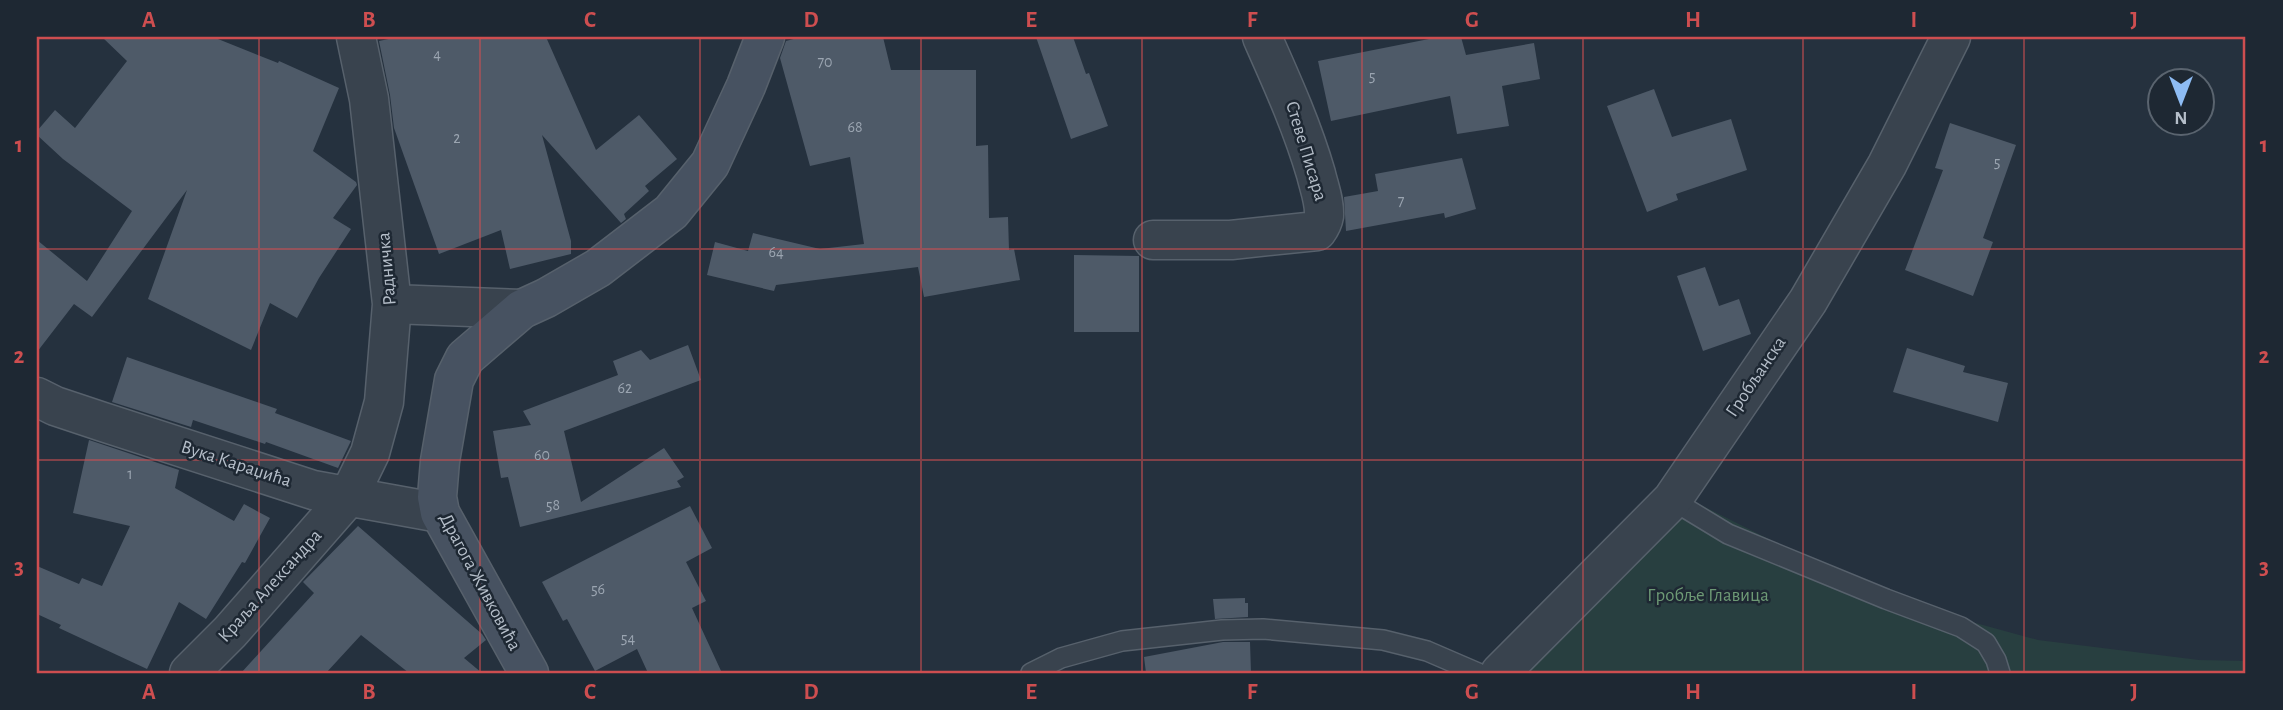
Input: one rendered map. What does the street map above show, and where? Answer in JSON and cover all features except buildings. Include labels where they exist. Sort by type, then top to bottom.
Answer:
[{"type":"street","name":"Радничка","points":[[349,496],[370,453],[384,402],[392,304],[369,99],[356,37]]},
{"type":"street","name":"Драгога Живковића","points":[[529,673],[440,513],[437,497],[440,461],[454,380],[465,358],[522,309],[598,268],[671,212],[710,164],[765,37]]},
{"type":"street","name":"Стеве Писара","points":[[1153,240],[1231,240],[1317,231],[1322,225],[1322,199],[1309,153],[1293,104],[1262,37]]},
{"type":"street","name":"Гробљанска","points":[[1500,673],[1672,500],[1808,301],[1887,165],[1951,37]]},
{"type":"street","name":"Драгога Живковића","points":[[392,304],[522,309]]},
{"type":"street","name":"Вука Караџића","points":[[37,397],[79,414],[313,490],[440,513]]},
{"type":"street","name":"Краља Александра","points":[[189,673],[230,632],[349,496]]},
{"type":"lane","points":[[1672,500],[1728,534],[1961,627],[1986,643],[2000,673]]},
{"type":"lane","points":[[1031,673],[1061,658],[1122,641],[1263,628],[1383,640],[1427,651],[1478,673]]},
{"type":"green space","name":"Гробље Главица","points":[[1691,500],[1888,599],[2038,640],[2199,660],[2246,661],[2246,673],[1517,673]]}]
